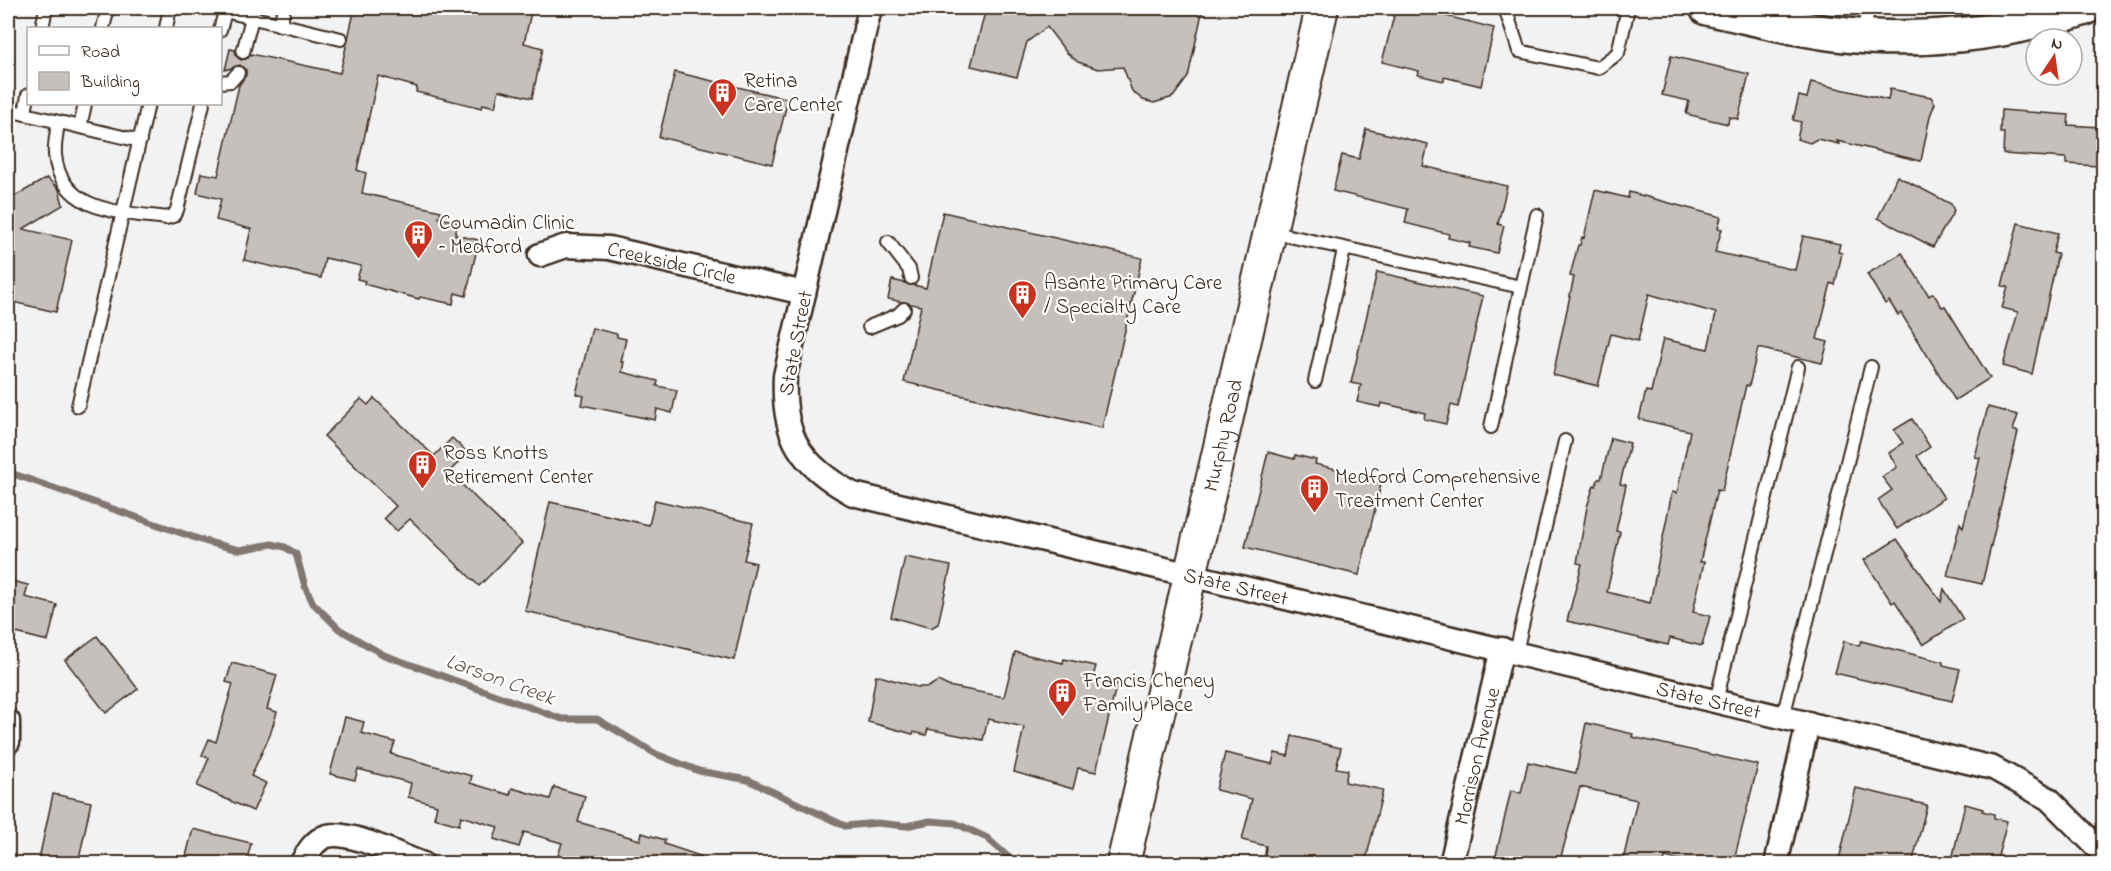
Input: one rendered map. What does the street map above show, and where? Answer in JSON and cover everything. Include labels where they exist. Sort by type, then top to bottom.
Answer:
[{"type":"main road","points":[[1713,8],[1793,28],[1866,22],[1886,38],[1986,32],[2042,22],[2085,8]]},
{"type":"street","name":"State Street","points":[[870,8],[785,376],[783,405],[792,435],[805,458],[824,478],[853,494],[1994,768],[2049,799],[2103,854]]},
{"type":"street","name":"Murphy Road","points":[[1123,864],[1322,8]]},
{"type":"street","name":"Creekside Circle","points":[[540,255],[566,246],[609,248],[804,293]]},
{"type":"street","name":"Morrison Avenue","points":[[1451,864],[1509,650]]},
{"type":"street","points":[[8,721],[8,742]]},
{"type":"street","points":[[1776,864],[1808,723]]},
{"type":"street","points":[[301,864],[310,849],[326,836],[361,841],[423,864]]},
{"type":"lane","points":[[42,27],[46,8]]},
{"type":"lane","points":[[103,27],[108,8]]},
{"type":"lane","points":[[166,27],[170,8]]},
{"type":"lane","points":[[280,24],[284,8]]},
{"type":"lane","points":[[1505,8],[1519,51],[1598,68],[1618,53],[1628,8]]},
{"type":"lane","points":[[221,27],[226,9],[252,18],[341,39]]},
{"type":"lane","points":[[243,52],[252,18]]},
{"type":"lane","points":[[222,82],[231,81],[238,73]]},
{"type":"lane","points":[[25,114],[27,101]]},
{"type":"lane","points":[[80,127],[85,105]]},
{"type":"lane","points":[[78,406],[148,105]]},
{"type":"lane","points":[[58,122],[55,155],[60,175],[70,194],[86,204],[123,212],[173,216],[203,105]]},
{"type":"lane","points":[[8,110],[140,141]]},
{"type":"lane","points":[[1491,427],[1537,215]]},
{"type":"lane","points":[[1270,232],[1521,287]]},
{"type":"lane","points":[[888,242],[909,269],[911,278]]},
{"type":"lane","points":[[1315,381],[1344,250]]},
{"type":"lane","points":[[869,327],[898,315],[904,309]]},
{"type":"lane","points":[[1716,701],[1798,367]]},
{"type":"lane","points":[[1783,717],[1871,367]]},
{"type":"lane","points":[[1509,650],[1565,441]]},
{"type":"building","points":[[355,8],[532,8],[524,43],[543,48],[532,98],[499,90],[495,107],[483,104],[482,108],[416,92],[417,87],[378,76],[357,170],[366,173],[362,193],[441,211],[439,218],[458,222],[455,235],[479,240],[466,296],[455,293],[453,304],[420,297],[419,299],[364,284],[365,281],[357,279],[361,266],[325,258],[321,278],[244,260],[251,229],[216,220],[221,199],[197,193],[201,173],[218,176],[239,85],[246,75],[246,70],[240,65],[225,70],[230,49],[235,50],[237,57],[241,60],[248,58],[251,54],[340,73]]},
{"type":"building","points":[[986,8],[1178,8],[1202,13],[1188,77],[1173,97],[1154,103],[1143,100],[1132,91],[1123,67],[1098,69],[1078,62],[1066,52],[1047,27],[1027,42],[1017,77],[971,66]]},
{"type":"building","points":[[1396,8],[1439,8],[1438,14],[1494,28],[1481,86],[1444,77],[1444,81],[1418,75],[1419,71],[1382,62]]},
{"type":"building","points":[[1671,56],[1749,74],[1738,119],[1729,117],[1728,124],[1686,114],[1689,101],[1662,95]]},
{"type":"building","name":"Retina Care Center","points":[[675,72],[788,99],[772,164],[659,137]]},
{"type":"building","points":[[1811,82],[1888,100],[1890,89],[1931,97],[1935,103],[1930,116],[1921,161],[1837,141],[1839,144],[1817,139],[1810,143],[1797,139],[1801,122],[1793,120],[1799,96],[1807,98]]},
{"type":"building","points":[[2001,110],[2069,115],[2068,125],[2100,127],[2098,166],[2066,164],[2066,158],[2003,154],[2004,133],[2000,133]]},
{"type":"building","points":[[1366,129],[1428,144],[1423,166],[1507,186],[1498,224],[1504,226],[1497,253],[1469,247],[1470,243],[1448,238],[1449,234],[1405,223],[1408,209],[1333,191],[1342,155],[1359,159]]},
{"type":"building","points":[[1897,176],[1951,204],[1954,211],[1933,247],[1878,218]]},
{"type":"building","points":[[47,178],[59,189],[63,205],[23,229],[72,240],[56,312],[8,301],[8,200]]},
{"type":"building","points":[[1595,190],[1628,198],[1629,192],[1721,217],[1718,228],[1722,229],[1715,252],[1795,270],[1803,236],[1840,244],[1838,252],[1842,253],[1835,285],[1831,283],[1817,339],[1828,342],[1822,363],[1758,348],[1749,386],[1746,385],[1722,491],[1717,490],[1700,562],[1704,562],[1693,612],[1710,616],[1702,646],[1670,638],[1668,645],[1567,621],[1582,564],[1577,563],[1587,507],[1594,485],[1596,486],[1598,479],[1601,479],[1611,438],[1630,443],[1620,484],[1626,485],[1616,531],[1620,532],[1607,592],[1650,603],[1672,492],[1677,493],[1690,431],[1639,419],[1646,391],[1651,392],[1663,339],[1708,349],[1716,313],[1649,294],[1638,341],[1611,334],[1598,386],[1553,375],[1574,277],[1570,276],[1578,245],[1582,237],[1584,238]]},
{"type":"building","name":"Asante Primary Care / Specialty Care","points":[[943,212],[1142,258],[1102,428],[904,382],[921,306],[888,299],[892,280],[926,288]]},
{"type":"building","points":[[2018,223],[2058,233],[2053,253],[2058,254],[2032,374],[2003,366],[2018,312],[2002,308],[2008,287],[2002,286]]},
{"type":"building","points":[[1902,253],[1929,296],[1933,293],[1942,307],[1945,306],[1990,378],[1955,400],[1901,313],[1898,315],[1889,301],[1885,304],[1867,274]]},
{"type":"building","points":[[1377,272],[1483,296],[1458,407],[1451,405],[1446,424],[1424,419],[1425,413],[1381,403],[1380,407],[1357,402],[1361,385],[1351,383]]},
{"type":"building","points":[[592,328],[617,334],[617,337],[626,339],[621,362],[624,362],[622,372],[658,381],[657,386],[677,390],[672,413],[657,409],[655,420],[582,405],[584,396],[576,394]]},
{"type":"building","name":"Ross Knotts Retirement Center","points":[[374,398],[434,456],[452,438],[468,453],[449,472],[522,543],[479,586],[410,519],[397,531],[384,518],[396,506],[324,436],[361,399],[368,405]]},
{"type":"building","points":[[1988,407],[2018,415],[2013,430],[2018,432],[1982,584],[1947,576],[1960,523],[1963,527],[1980,458],[1975,457]]},
{"type":"building","points":[[1912,419],[1930,447],[1917,456],[1944,498],[1897,529],[1878,500],[1892,490],[1882,477],[1897,467],[1889,453],[1903,443],[1894,430]]},
{"type":"building","name":"Medford Comprehensive Treatment Center","points":[[1268,452],[1294,459],[1295,455],[1316,460],[1315,464],[1382,480],[1359,575],[1245,547]]},
{"type":"building","points":[[655,500],[753,523],[744,560],[756,563],[734,660],[525,611],[550,502],[649,525]]},
{"type":"building","points":[[1897,539],[1941,602],[1944,589],[1963,619],[1923,645],[1895,601],[1892,603],[1864,560]]},
{"type":"building","points":[[905,557],[951,566],[938,624],[931,628],[891,617]]},
{"type":"building","points":[[8,580],[28,585],[25,597],[57,605],[48,641],[16,633],[14,640],[8,639]]},
{"type":"building","points":[[97,636],[138,689],[106,713],[65,660]]},
{"type":"building","points":[[1844,641],[1859,646],[1861,641],[1943,662],[1943,665],[1960,669],[1952,701],[1835,673]]},
{"type":"building","name":"Francis Cheney Family Place","points":[[1015,652],[1063,663],[1064,659],[1096,666],[1093,677],[1117,682],[1096,772],[1078,768],[1073,789],[1014,772],[1024,727],[988,719],[983,740],[928,729],[926,735],[914,732],[913,734],[868,722],[876,675],[917,687],[928,687],[938,681],[948,686],[1004,697]]},
{"type":"building","points":[[232,663],[277,675],[267,709],[277,712],[270,735],[251,776],[266,783],[253,811],[197,786],[209,758],[202,755],[209,739],[216,742],[233,684],[226,682]]},
{"type":"building","points":[[345,717],[364,722],[361,733],[395,742],[391,754],[472,776],[470,783],[510,795],[512,788],[550,799],[554,787],[585,796],[578,822],[640,840],[642,833],[665,840],[664,844],[712,860],[712,864],[572,864],[557,859],[562,843],[524,832],[519,847],[494,839],[498,827],[461,816],[459,825],[434,818],[437,805],[408,797],[411,783],[358,769],[355,780],[330,774]]},
{"type":"building","points":[[1586,723],[1633,734],[1632,737],[1758,765],[1733,864],[1697,864],[1665,857],[1664,864],[1638,864],[1623,860],[1637,800],[1580,787],[1559,864],[1494,864],[1511,790],[1521,793],[1528,762],[1576,773]]},
{"type":"building","points":[[1292,736],[1341,748],[1336,768],[1348,770],[1345,782],[1383,790],[1365,864],[1264,864],[1266,846],[1242,840],[1252,799],[1216,790],[1225,753],[1272,764],[1275,753],[1288,756]]},
{"type":"building","points":[[1856,788],[1927,805],[1912,864],[1838,864]]},
{"type":"building","points":[[53,794],[91,802],[78,864],[61,864],[39,859]]},
{"type":"building","points":[[1965,804],[1983,809],[1982,811],[1994,814],[1994,818],[2007,821],[1996,864],[1951,864]]},
{"type":"building","points":[[193,829],[251,843],[246,864],[203,864],[185,860]]},
{"type":"waterway","name":"Larson Creek","points":[[8,472],[204,541],[239,550],[272,544],[285,547],[296,554],[305,586],[313,603],[339,629],[384,655],[562,719],[597,719],[656,754],[699,771],[748,780],[845,826],[877,823],[906,826],[930,821],[955,823],[987,838],[1016,864]]},
{"type":"place","name":"Retina Care Center","points":[[723,118]]},
{"type":"place","name":"Coumadin Clinic – Medford","points":[[418,260]]},
{"type":"place","name":"Asante Primary Care / Specialty Care","points":[[1023,320]]},
{"type":"place","name":"Ross Knotts Retirement Center","points":[[422,490]]},
{"type":"place","name":"Medford Comprehensive Treatment Center","points":[[1314,514]]},
{"type":"place","name":"Francis Cheney Family Place","points":[[1062,718]]}]
